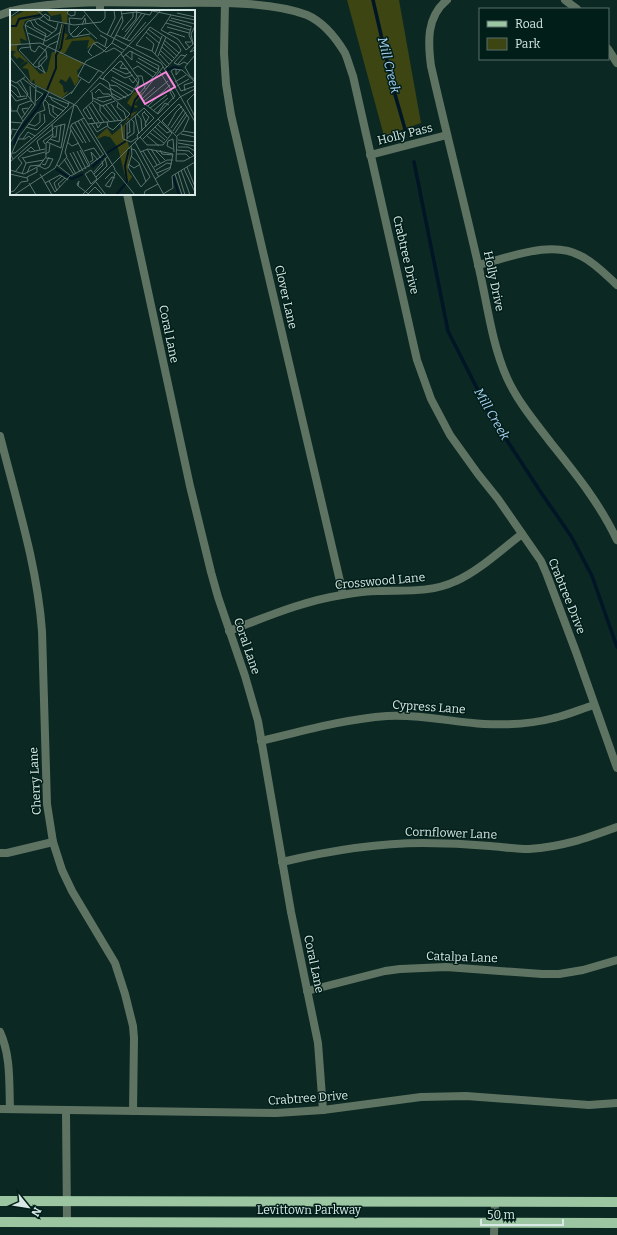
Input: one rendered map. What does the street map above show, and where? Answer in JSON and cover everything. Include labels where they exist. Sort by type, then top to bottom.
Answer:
[{"type":"main road","name":"Levittown Parkway","points":[[0,1201],[617,1202]]},
{"type":"main road","name":"Levittown Parkway","points":[[0,1222],[617,1224]]},
{"type":"street","name":"Holly Drive","points":[[447,0],[432,20],[429,31],[428,44],[431,66],[500,361],[516,396],[582,482],[597,504],[617,540]]},
{"type":"street","points":[[565,0],[576,8]]},
{"type":"street","points":[[100,1],[100,10]]},
{"type":"street","name":"Crabtree Drive","points":[[15,10],[38,5],[100,1],[164,3],[225,2],[278,5],[296,10],[318,21],[330,33],[344,52],[353,76],[417,360],[431,399],[450,435],[498,499],[541,561],[617,768]]},
{"type":"street","name":"Clover Lane","points":[[225,2],[226,84],[231,115],[343,594]]},
{"type":"street","name":"Crabtree Drive","points":[[0,15],[10,12]]},
{"type":"street","points":[[609,51],[617,63]]},
{"type":"street","name":"Holly Pass","points":[[370,155],[447,135]]},
{"type":"street","name":"Coral Lane","points":[[127,195],[192,493],[211,572],[258,720],[291,912],[318,1043],[323,1110]]},
{"type":"street","points":[[478,264],[537,251],[556,249],[569,251],[590,261],[617,286]]},
{"type":"street","name":"Cherry Lane","points":[[0,436],[33,565],[40,607],[47,804],[53,842],[62,870],[72,891],[115,963],[125,994],[132,1021],[134,1038],[133,1111]]},
{"type":"street","name":"Crosswood Lane","points":[[229,631],[283,610],[322,598],[343,594],[376,591],[426,590],[438,588],[455,582],[471,573],[522,534]]},
{"type":"street","name":"Cypress Lane","points":[[262,741],[361,719],[381,717],[423,717],[484,724],[514,724],[554,718],[594,705]]},
{"type":"street","name":"Cornflower Lane","points":[[282,862],[346,849],[388,844],[455,843],[522,849],[555,846],[575,842],[617,827]]},
{"type":"street","points":[[0,852],[7,853],[53,842]]},
{"type":"street","name":"Catalpa Lane","points":[[307,991],[385,971],[400,969],[446,967],[559,974],[583,970],[617,960]]},
{"type":"street","points":[[0,1032],[4,1040],[9,1068],[10,1109]]},
{"type":"street","name":"Crabtree Drive","points":[[0,1109],[276,1113],[323,1110],[447,1095],[589,1105],[617,1103]]},
{"type":"street","points":[[66,1111],[67,1222]]},
{"type":"street","points":[[494,1235],[495,1202]]},
{"type":"green space","points":[[347,0],[399,0],[421,123],[384,136]]},
{"type":"waterway","name":"Mill Creek","points":[[373,0],[394,91],[405,129]]},
{"type":"waterway","name":"Mill Creek","points":[[414,162],[448,331],[491,416],[571,536],[592,576],[617,647]]}]
